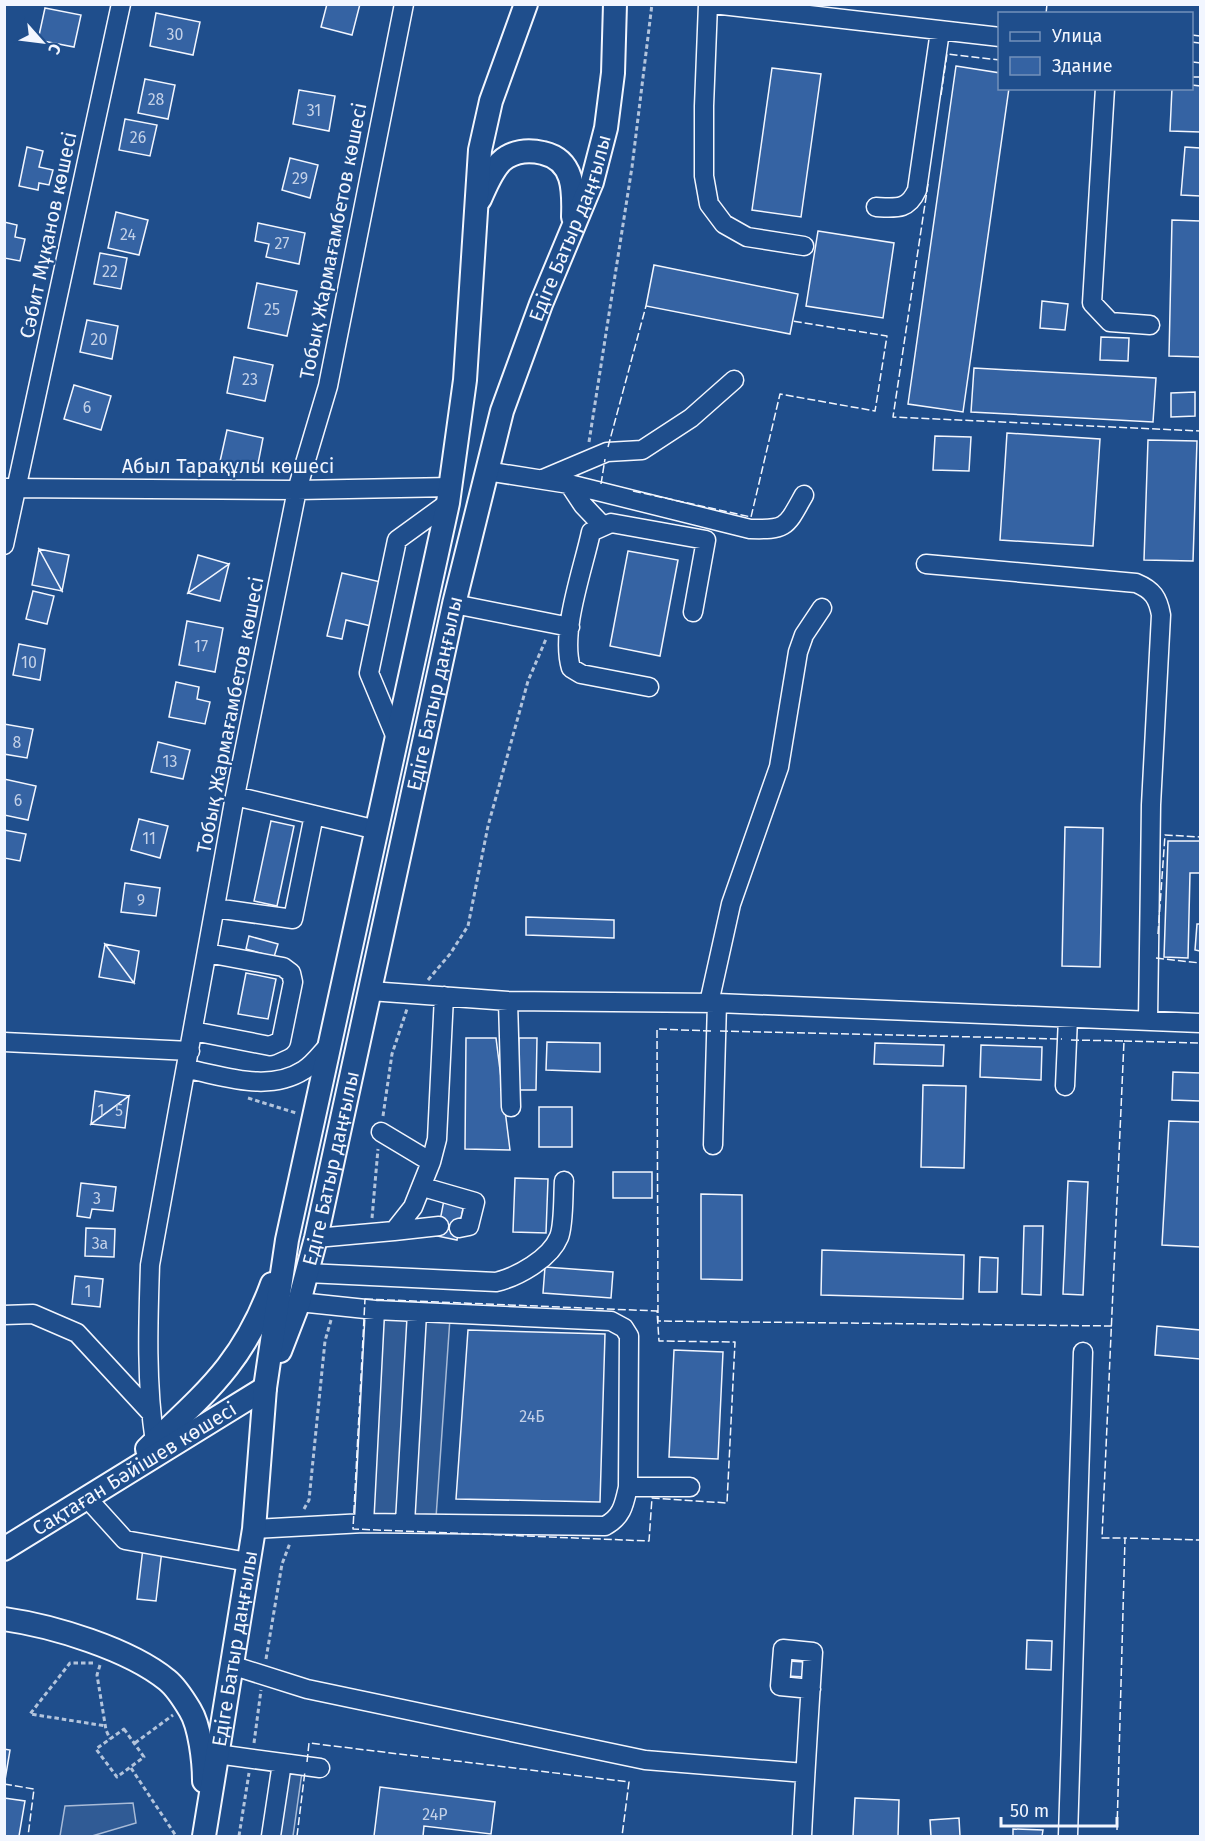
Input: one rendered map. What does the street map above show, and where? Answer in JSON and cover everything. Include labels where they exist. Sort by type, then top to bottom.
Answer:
[{"type":"main road","name":"Едіге Батыр даңғылы","points":[[205,1830],[255,1529],[265,1388],[287,1240],[449,495],[465,380],[480,150],[491,100],[526,4]]},
{"type":"main road","name":"Едіге Батыр даңғылы","points":[[265,1388],[299,1302],[316,1238],[454,604],[502,411],[542,304],[592,182],[606,128],[613,73],[615,4]]},
{"type":"main road","points":[[476,208],[489,178],[506,157],[529,149],[555,156],[567,169],[574,192],[572,233]]},
{"type":"main road","points":[[112,1482],[196,1405],[237,1355],[264,1305],[287,1240]]},
{"type":"main road","name":"Сақтаған Бәйішев көшесі","points":[[4,1549],[265,1388]]},
{"type":"main road","points":[[4,1619],[36,1624],[112,1648],[168,1681],[191,1712],[204,1761],[205,1830]]},
{"type":"street","name":"Сәбит Мұқанов көшесі","points":[[4,545],[10,488],[121,4]]},
{"type":"street","name":"Тобық Жармағамбетов көшесі","points":[[155,1442],[151,1413],[148,1321],[150,1265],[235,796],[297,490],[328,386],[404,4]]},
{"type":"street","points":[[708,4],[704,176],[709,204],[724,224],[747,237],[804,246]]},
{"type":"street","points":[[713,4],[998,37]]},
{"type":"street","points":[[876,207],[903,208],[912,202],[917,190],[940,31]]},
{"type":"street","points":[[1105,90],[1092,303],[1110,322],[1150,325]]},
{"type":"street","points":[[541,480],[607,452],[642,450],[691,417],[734,380]]},
{"type":"street","points":[[486,471],[569,484],[750,529],[777,530],[789,521],[804,495]]},
{"type":"street","points":[[569,484],[583,505],[602,525]]},
{"type":"street","name":"Абыл Тарақұлы көшесі","points":[[10,488],[297,490],[449,495]]},
{"type":"street","points":[[397,740],[369,673],[385,596],[397,540],[449,495]]},
{"type":"street","points":[[649,687],[581,674],[571,668],[568,656],[570,627],[591,532],[602,525],[611,523],[706,540],[693,612]]},
{"type":"street","points":[[926,564],[1136,583],[1149,588],[1158,600],[1161,615],[1151,805],[1148,1021]]},
{"type":"street","points":[[454,604],[570,627]]},
{"type":"street","points":[[713,1145],[713,1003],[731,904],[779,767],[798,652],[804,635],[822,608]]},
{"type":"street","points":[[235,796],[377,830]]},
{"type":"street","points":[[215,908],[293,919],[314,815]]},
{"type":"street","points":[[193,1031],[276,1046],[281,1041],[293,982],[291,973],[283,967],[207,954]]},
{"type":"street","points":[[369,991],[508,1001],[713,1003],[1200,1023]]},
{"type":"street","points":[[394,1231],[413,1207],[423,1187],[437,1139],[444,996]]},
{"type":"street","points":[[508,1001],[511,1107]]},
{"type":"street","points":[[1065,1086],[1068,1018]]},
{"type":"street","points":[[4,1042],[188,1060],[263,1083],[287,1079],[306,1069],[330,1044]]},
{"type":"street","points":[[381,1132],[431,1162]]},
{"type":"street","points":[[307,1273],[496,1282],[511,1279],[543,1258],[560,1237],[564,1180]]},
{"type":"street","points":[[423,1187],[475,1202],[469,1226],[459,1228]]},
{"type":"street","points":[[316,1238],[439,1226]]},
{"type":"street","points":[[255,1529],[364,1523],[605,1526],[617,1520],[624,1506],[627,1487],[629,1336],[624,1328],[611,1321],[417,1313],[299,1302]]},
{"type":"street","points":[[364,1523],[375,1310]]},
{"type":"street","points":[[405,1523],[417,1313]]},
{"type":"street","points":[[4,1315],[33,1314],[77,1333],[151,1413]]},
{"type":"street","points":[[1069,1836],[1083,1352]]},
{"type":"street","points":[[627,1487],[690,1487]]},
{"type":"street","points":[[87,1498],[125,1540],[248,1562]]},
{"type":"street","points":[[231,1665],[308,1689],[645,1760],[805,1773]]},
{"type":"street","points":[[802,1836],[811,1689]]},
{"type":"street","points":[[217,1754],[320,1768]]},
{"type":"street","points":[[271,1836],[282,1763]]},
{"type":"path","points":[[585,462],[632,167],[652,4]]},
{"type":"path","points":[[370,1233],[392,1054],[413,994],[450,954],[468,926],[494,804],[528,681],[552,623]]},
{"type":"path","points":[[239,1836],[282,1564],[295,1526],[309,1500],[325,1341],[335,1306]]},
{"type":"path","points":[[106,1726],[30,1714],[70,1664],[101,1663],[97,1675],[110,1739]]},
{"type":"path","points":[[135,1743],[186,1705]]},
{"type":"path","points":[[124,1729],[135,1743],[144,1756],[117,1777],[96,1749],[124,1729]]},
{"type":"path","points":[[130,1767],[176,1836]]},
{"type":"shaded area","points":[[368,1301],[451,1304],[435,1532],[357,1528]]},
{"type":"shaded area","points":[[284,1769],[302,1772],[293,1836],[275,1836]]},
{"type":"shaded area","points":[[133,1803],[136,1823],[92,1836],[60,1836],[65,1806]]},
{"type":"building","points":[[327,4],[360,4],[352,35],[321,27]]},
{"type":"building","points":[[45,8],[81,15],[74,47],[38,40]]},
{"type":"building","points":[[156,13],[200,22],[193,55],[150,46]]},
{"type":"building","points":[[956,66],[998,73],[998,90],[1009,90],[963,412],[908,404]]},
{"type":"building","points":[[772,68],[821,74],[801,217],[752,210]]},
{"type":"building","points":[[145,79],[175,85],[168,119],[138,113]]},
{"type":"building","points":[[1193,85],[1200,86],[1200,132],[1170,131],[1172,90],[1193,90]]},
{"type":"building","points":[[299,90],[335,96],[329,131],[293,124]]},
{"type":"building","points":[[125,119],[157,125],[150,156],[119,150]]},
{"type":"building","points":[[27,147],[43,151],[39,167],[53,170],[49,185],[39,183],[38,190],[19,186]]},
{"type":"building","points":[[1185,147],[1200,148],[1200,196],[1181,195]]},
{"type":"building","points":[[290,158],[318,165],[310,198],[282,190]]},
{"type":"building","points":[[116,212],[148,220],[139,255],[108,248]]},
{"type":"building","points":[[1172,220],[1200,221],[1200,357],[1169,356]]},
{"type":"building","points":[[4,222],[17,225],[15,237],[25,239],[20,261],[4,258]]},
{"type":"building","points":[[258,223],[305,233],[299,264],[266,257],[269,244],[255,241]]},
{"type":"building","points":[[818,231],[894,243],[883,318],[806,306]]},
{"type":"building","points":[[100,253],[127,258],[121,289],[94,284]]},
{"type":"building","points":[[654,265],[798,294],[790,334],[646,306]]},
{"type":"building","points":[[257,283],[297,291],[287,336],[248,328]]},
{"type":"building","points":[[1042,301],[1068,304],[1065,330],[1040,328]]},
{"type":"building","points":[[87,320],[118,326],[112,359],[80,352]]},
{"type":"building","points":[[1101,337],[1129,338],[1128,361],[1100,360]]},
{"type":"building","points":[[234,357],[273,365],[265,401],[227,393]]},
{"type":"building","points":[[974,368],[1156,378],[1153,422],[971,412]]},
{"type":"building","points":[[74,385],[111,396],[101,430],[64,419]]},
{"type":"building","points":[[1195,392],[1195,416],[1171,417],[1171,393]]},
{"type":"building","points":[[227,430],[263,438],[256,474],[219,466]]},
{"type":"building","points":[[1007,433],[1100,439],[1093,546],[1000,540]]},
{"type":"building","points":[[935,436],[971,437],[969,471],[933,470]]},
{"type":"building","points":[[1148,440],[1197,441],[1193,561],[1144,560]]},
{"type":"building","points":[[39,549],[62,591],[32,585]]},
{"type":"building","points":[[39,549],[69,555],[62,591]]},
{"type":"building","points":[[628,551],[678,560],[660,656],[610,646]]},
{"type":"building","points":[[198,555],[229,564],[188,593]]},
{"type":"building","points":[[229,564],[220,601],[188,593]]},
{"type":"building","points":[[342,573],[385,583],[375,627],[346,620],[342,639],[327,636]]},
{"type":"building","points":[[33,591],[54,596],[47,624],[26,619]]},
{"type":"building","points":[[187,621],[223,628],[215,672],[179,665]]},
{"type":"building","points":[[19,644],[45,649],[40,680],[13,675]]},
{"type":"building","points":[[176,682],[199,687],[197,699],[210,702],[205,724],[169,717]]},
{"type":"building","points":[[4,724],[33,729],[27,758],[4,754]]},
{"type":"building","points":[[158,742],[190,750],[183,779],[151,772]]},
{"type":"building","points":[[4,779],[36,786],[28,820],[4,815]]},
{"type":"building","points":[[139,819],[168,826],[160,858],[131,850]]},
{"type":"building","points":[[271,821],[294,826],[277,906],[254,901]]},
{"type":"building","points":[[1065,827],[1103,828],[1100,967],[1062,966]]},
{"type":"building","points":[[4,830],[26,834],[20,861],[4,858]]},
{"type":"building","points":[[1168,841],[1200,841],[1200,873],[1190,873],[1188,958],[1164,957]]},
{"type":"building","points":[[125,883],[160,888],[156,916],[121,912]]},
{"type":"building","points":[[526,917],[614,920],[614,938],[526,935]]},
{"type":"building","points":[[1197,924],[1200,924],[1200,951],[1195,950]]},
{"type":"building","points":[[249,936],[278,944],[274,957],[246,949]]},
{"type":"building","points":[[105,944],[134,983],[99,977]]},
{"type":"building","points":[[105,944],[139,951],[134,983]]},
{"type":"building","points":[[246,973],[276,979],[268,1019],[238,1014]]},
{"type":"building","points":[[466,1038],[496,1038],[510,1150],[465,1149]]},
{"type":"building","points":[[519,1038],[537,1038],[536,1090],[518,1090]]},
{"type":"building","points":[[547,1042],[600,1043],[600,1072],[546,1070]]},
{"type":"building","points":[[875,1043],[944,1045],[943,1066],[874,1064]]},
{"type":"building","points":[[981,1045],[1042,1047],[1041,1080],[980,1077]]},
{"type":"building","points":[[1173,1072],[1200,1073],[1200,1101],[1172,1100]]},
{"type":"building","points":[[923,1085],[966,1086],[964,1168],[921,1167]]},
{"type":"building","points":[[95,1091],[129,1096],[91,1124]]},
{"type":"building","points":[[129,1096],[125,1128],[91,1124]]},
{"type":"building","points":[[539,1107],[572,1107],[572,1147],[539,1147]]},
{"type":"building","points":[[1169,1121],[1200,1122],[1200,1247],[1162,1245]]},
{"type":"building","points":[[613,1172],[652,1172],[652,1198],[613,1198]]},
{"type":"building","points":[[515,1178],[548,1179],[546,1233],[513,1232]]},
{"type":"building","points":[[1068,1181],[1088,1182],[1083,1295],[1063,1294]]},
{"type":"building","points":[[81,1183],[116,1187],[113,1211],[92,1209],[90,1218],[77,1216]]},
{"type":"building","points":[[701,1194],[742,1195],[742,1280],[701,1279]]},
{"type":"building","points":[[444,1200],[464,1203],[457,1240],[437,1236]]},
{"type":"building","points":[[1024,1226],[1043,1226],[1041,1295],[1022,1294]]},
{"type":"building","points":[[86,1228],[115,1229],[114,1257],[85,1256]]},
{"type":"building","points":[[822,1250],[964,1255],[963,1299],[821,1295]]},
{"type":"building","points":[[980,1257],[998,1258],[997,1292],[979,1292]]},
{"type":"building","points":[[545,1267],[613,1272],[611,1298],[543,1293]]},
{"type":"building","points":[[75,1276],[103,1279],[100,1307],[72,1304]]},
{"type":"building","points":[[1157,1326],[1200,1330],[1200,1359],[1155,1355]]},
{"type":"building","points":[[468,1330],[605,1334],[600,1502],[456,1499]]},
{"type":"building","points":[[674,1350],[723,1352],[718,1459],[669,1457]]},
{"type":"building","points":[[143,1548],[162,1550],[156,1601],[137,1599]]},
{"type":"building","points":[[1027,1640],[1052,1641],[1051,1670],[1026,1669]]},
{"type":"building","points":[[788,1661],[805,1662],[805,1677],[787,1676]]},
{"type":"building","points":[[4,1749],[10,1750],[4,1786]]},
{"type":"building","points":[[380,1787],[495,1802],[491,1834],[424,1826],[423,1836],[374,1836]]},
{"type":"building","points":[[4,1798],[25,1801],[19,1836],[4,1836]]},
{"type":"building","points":[[855,1798],[899,1800],[898,1836],[853,1836]]},
{"type":"building","points":[[959,1818],[960,1836],[931,1836],[930,1820]]},
{"type":"building","points":[[1013,1829],[1043,1830],[1042,1836],[1013,1836]]},
{"type":"fence","points":[[1046,12],[1047,4]]},
{"type":"fence","points":[[1193,35],[1200,36]]},
{"type":"fence","points":[[941,95],[947,54],[998,60]]},
{"type":"fence","points":[[1193,77],[1200,77]]},
{"type":"fence","points":[[928,184],[893,417],[1200,431]]},
{"type":"fence","points":[[608,447],[646,306]]},
{"type":"fence","points":[[633,491],[751,517],[780,394],[875,411],[887,336],[792,321]]},
{"type":"fence","points":[[601,484],[605,459]]},
{"type":"fence","points":[[1158,934],[1165,835],[1200,837]]},
{"type":"fence","points":[[1156,958],[1200,963]]},
{"type":"fence","points":[[711,1031],[657,1029],[658,1321],[1113,1326]]},
{"type":"fence","points":[[720,1031],[1062,1039]]},
{"type":"fence","points":[[1071,1040],[1124,1041],[1102,1538],[1125,1538]]},
{"type":"fence","points":[[1124,1041],[1200,1043]]},
{"type":"fence","points":[[365,1299],[657,1311],[659,1341],[735,1342],[727,1503],[652,1498],[649,1541],[353,1529],[365,1299]]},
{"type":"fence","points":[[1117,1830],[1125,1538],[1200,1540]]},
{"type":"fence","points":[[307,1762],[309,1743],[629,1782],[622,1836]]},
{"type":"fence","points":[[297,1836],[305,1771]]},
{"type":"fence","points":[[4,1784],[34,1789],[28,1836]]}]
